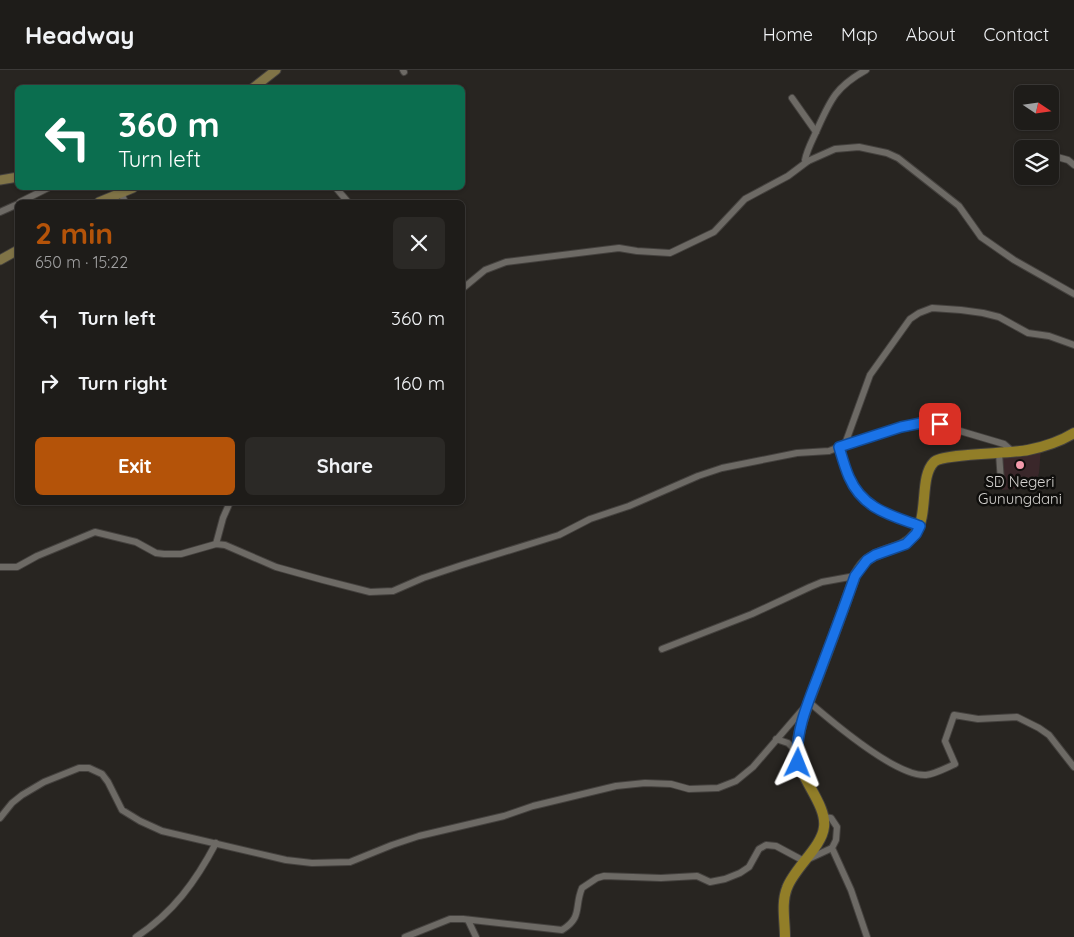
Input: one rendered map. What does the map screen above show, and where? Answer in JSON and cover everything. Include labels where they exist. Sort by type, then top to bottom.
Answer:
[{"type":"main road","points":[[257,85],[276,70]]},
{"type":"main road","points":[[0,180],[15,178]]},
{"type":"main road","points":[[104,200],[128,190]]},
{"type":"main road","points":[[0,260],[15,252]]},
{"type":"main road","points":[[785,937],[784,901],[786,889],[824,826],[823,817],[802,772],[797,752],[809,702],[855,576],[867,560],[875,555],[906,544],[916,534],[920,526],[929,470],[934,461],[950,456],[1029,450],[1074,433]]},
{"type":"street","points":[[808,161],[804,160],[805,157],[830,100],[853,77],[866,70]]},
{"type":"street","points":[[792,98],[816,132]]},
{"type":"street","points":[[465,287],[485,270],[506,262],[619,248],[670,253],[714,232],[745,199],[788,176],[808,161],[835,149],[845,147],[868,149],[887,153],[898,158],[959,206],[981,237],[1014,260],[1074,294]]},
{"type":"street","points":[[1059,158],[1068,160],[1074,165]]},
{"type":"street","points":[[25,200],[44,190]]},
{"type":"street","points":[[338,190],[346,200]]},
{"type":"street","points":[[121,193],[124,200]]},
{"type":"street","points":[[0,212],[15,205]]},
{"type":"street","points":[[920,526],[881,512],[865,501],[849,478],[842,445],[870,375],[910,319],[932,308],[983,313],[999,317],[1028,333],[1049,336],[1074,345]]},
{"type":"street","points":[[0,567],[17,567],[37,556],[95,532],[136,542],[156,553],[164,554],[181,554],[216,544],[225,545],[276,567],[323,580],[370,592],[393,591],[423,578],[559,535],[590,519],[628,506],[698,476],[722,468],[797,453],[829,451],[842,445],[901,427],[933,423],[1004,444],[1013,452]]},
{"type":"street","points":[[998,453],[1001,482]]},
{"type":"street","points":[[216,544],[229,505]]},
{"type":"street","points":[[662,649],[752,614],[822,582],[855,576]]},
{"type":"street","points":[[0,818],[12,803],[44,782],[79,768],[89,768],[102,774],[122,810],[129,816],[162,831],[286,860],[312,863],[350,862],[392,844],[419,836],[504,816],[533,806],[616,786],[646,783],[671,784],[689,789],[718,788],[743,776],[809,702],[856,740],[889,763],[917,774],[931,774],[955,764],[945,741],[954,715],[978,719],[1017,717],[1039,728],[1048,735],[1074,766]]},
{"type":"street","points":[[776,739],[788,743],[797,752]]},
{"type":"street","points":[[405,937],[450,919],[562,930],[574,922],[582,888],[591,881],[604,876],[661,878],[696,876],[710,882],[732,876],[749,867],[759,849],[766,845],[776,846],[804,861],[832,848],[836,840],[837,827],[831,818],[823,817]]},
{"type":"street","points":[[136,937],[174,907],[199,875],[216,843]]},
{"type":"street","points":[[832,848],[851,890],[867,937]]},
{"type":"street","points":[[468,920],[476,937]]},
{"type":"shaded area","name":"SD Negeri Gunungdani","points":[[1041,448],[1039,473],[1034,487],[1002,490],[1000,457]]},
{"type":"place","name":"SD Negeri Gunungdani","points":[[1020,465]]},
{"type":"route","points":[[798,763],[798,743],[809,702],[855,576],[867,560],[875,555],[906,544],[916,534],[920,526],[881,512],[865,501],[849,478],[839,447],[901,427],[921,423],[940,424]]}]
